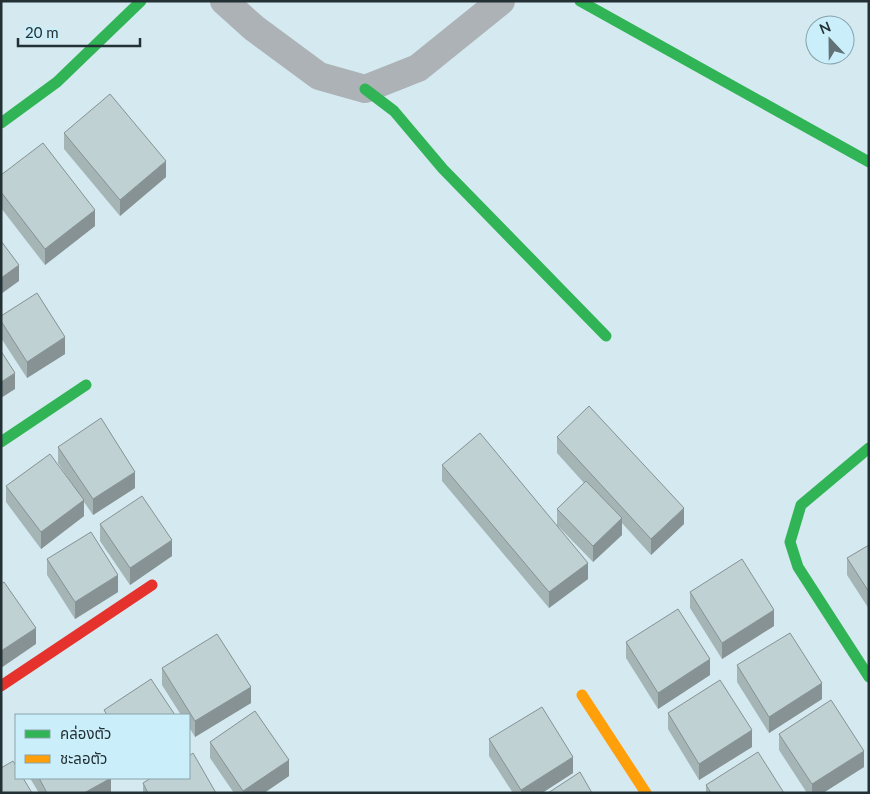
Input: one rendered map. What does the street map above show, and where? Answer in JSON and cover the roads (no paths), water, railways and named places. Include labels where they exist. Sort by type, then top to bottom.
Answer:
[{"type":"street","points":[[1,123],[57,82],[141,1]]},
{"type":"street","points":[[224,1],[254,28],[319,76],[365,89],[394,111],[444,169],[606,336]]},
{"type":"street","points":[[365,89],[418,68],[502,1]]},
{"type":"street","points":[[580,1],[869,162]]},
{"type":"street","points":[[1,442],[86,385]]},
{"type":"street","points":[[869,448],[800,504],[790,542],[798,568],[869,676]]},
{"type":"street","points":[[1,686],[152,585]]},
{"type":"street","points":[[582,695],[646,793]]}]
